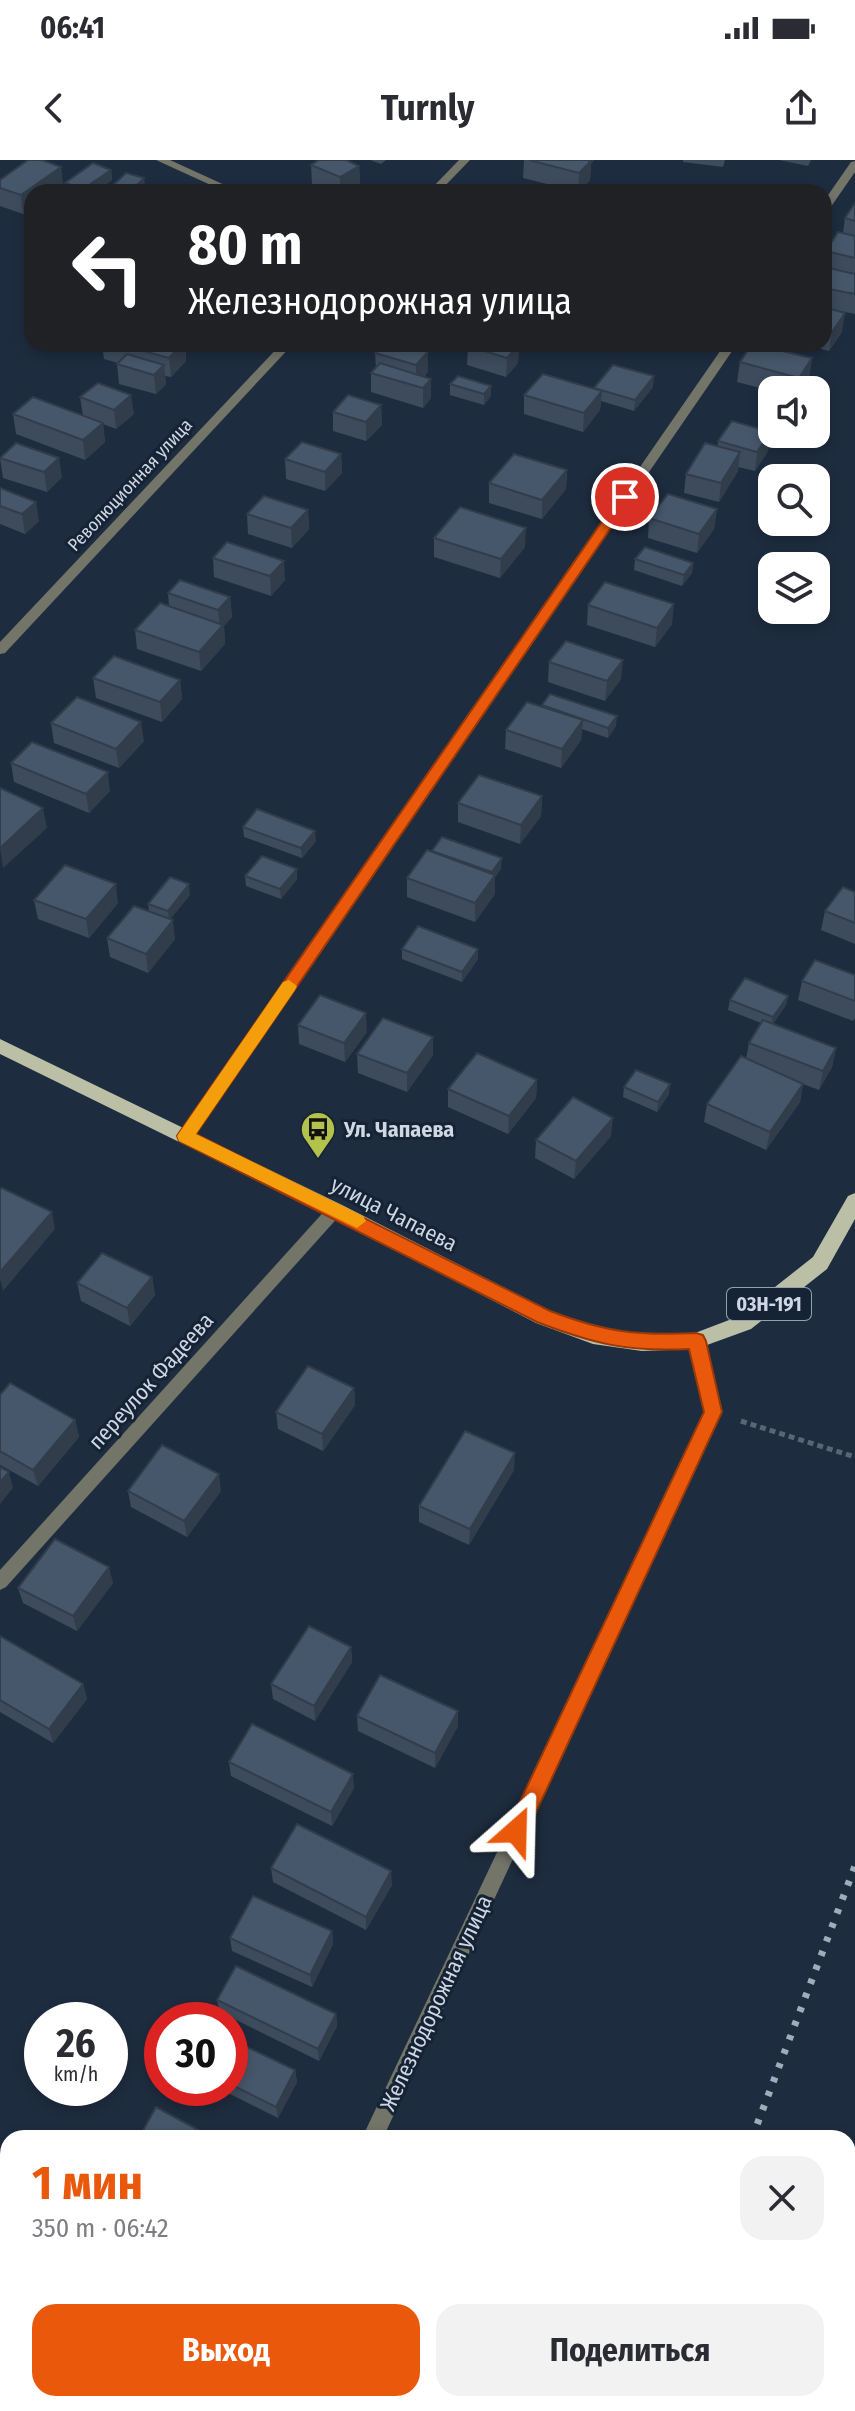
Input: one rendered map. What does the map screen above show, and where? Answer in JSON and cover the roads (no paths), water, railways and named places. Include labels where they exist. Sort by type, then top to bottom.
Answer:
[{"type":"main road","name":"улица Чапаева","points":[[0,1046],[335,1210],[543,1317],[593,1336],[642,1343],[696,1341]]},
{"type":"main road","name":"03Н-191","points":[[696,1341],[744,1323],[820,1263],[855,1201]]},
{"type":"street","points":[[161,160],[217,184]]},
{"type":"street","points":[[187,171],[200,160]]},
{"type":"street","points":[[441,184],[465,160]]},
{"type":"street","points":[[832,197],[855,164]]},
{"type":"street","name":"Революционная улица","points":[[0,650],[279,352]]},
{"type":"street","points":[[185,1136],[725,352]]},
{"type":"street","name":"переулок Фадеева","points":[[0,1582],[335,1210]]},
{"type":"street","name":"Железнодорожная улица","points":[[376,2130],[713,1412],[696,1341]]},
{"type":"railway","points":[[755,2130],[855,1866]]},
{"type":"place","name":"Ул. Чапаева","points":[[318,1160]]}]
